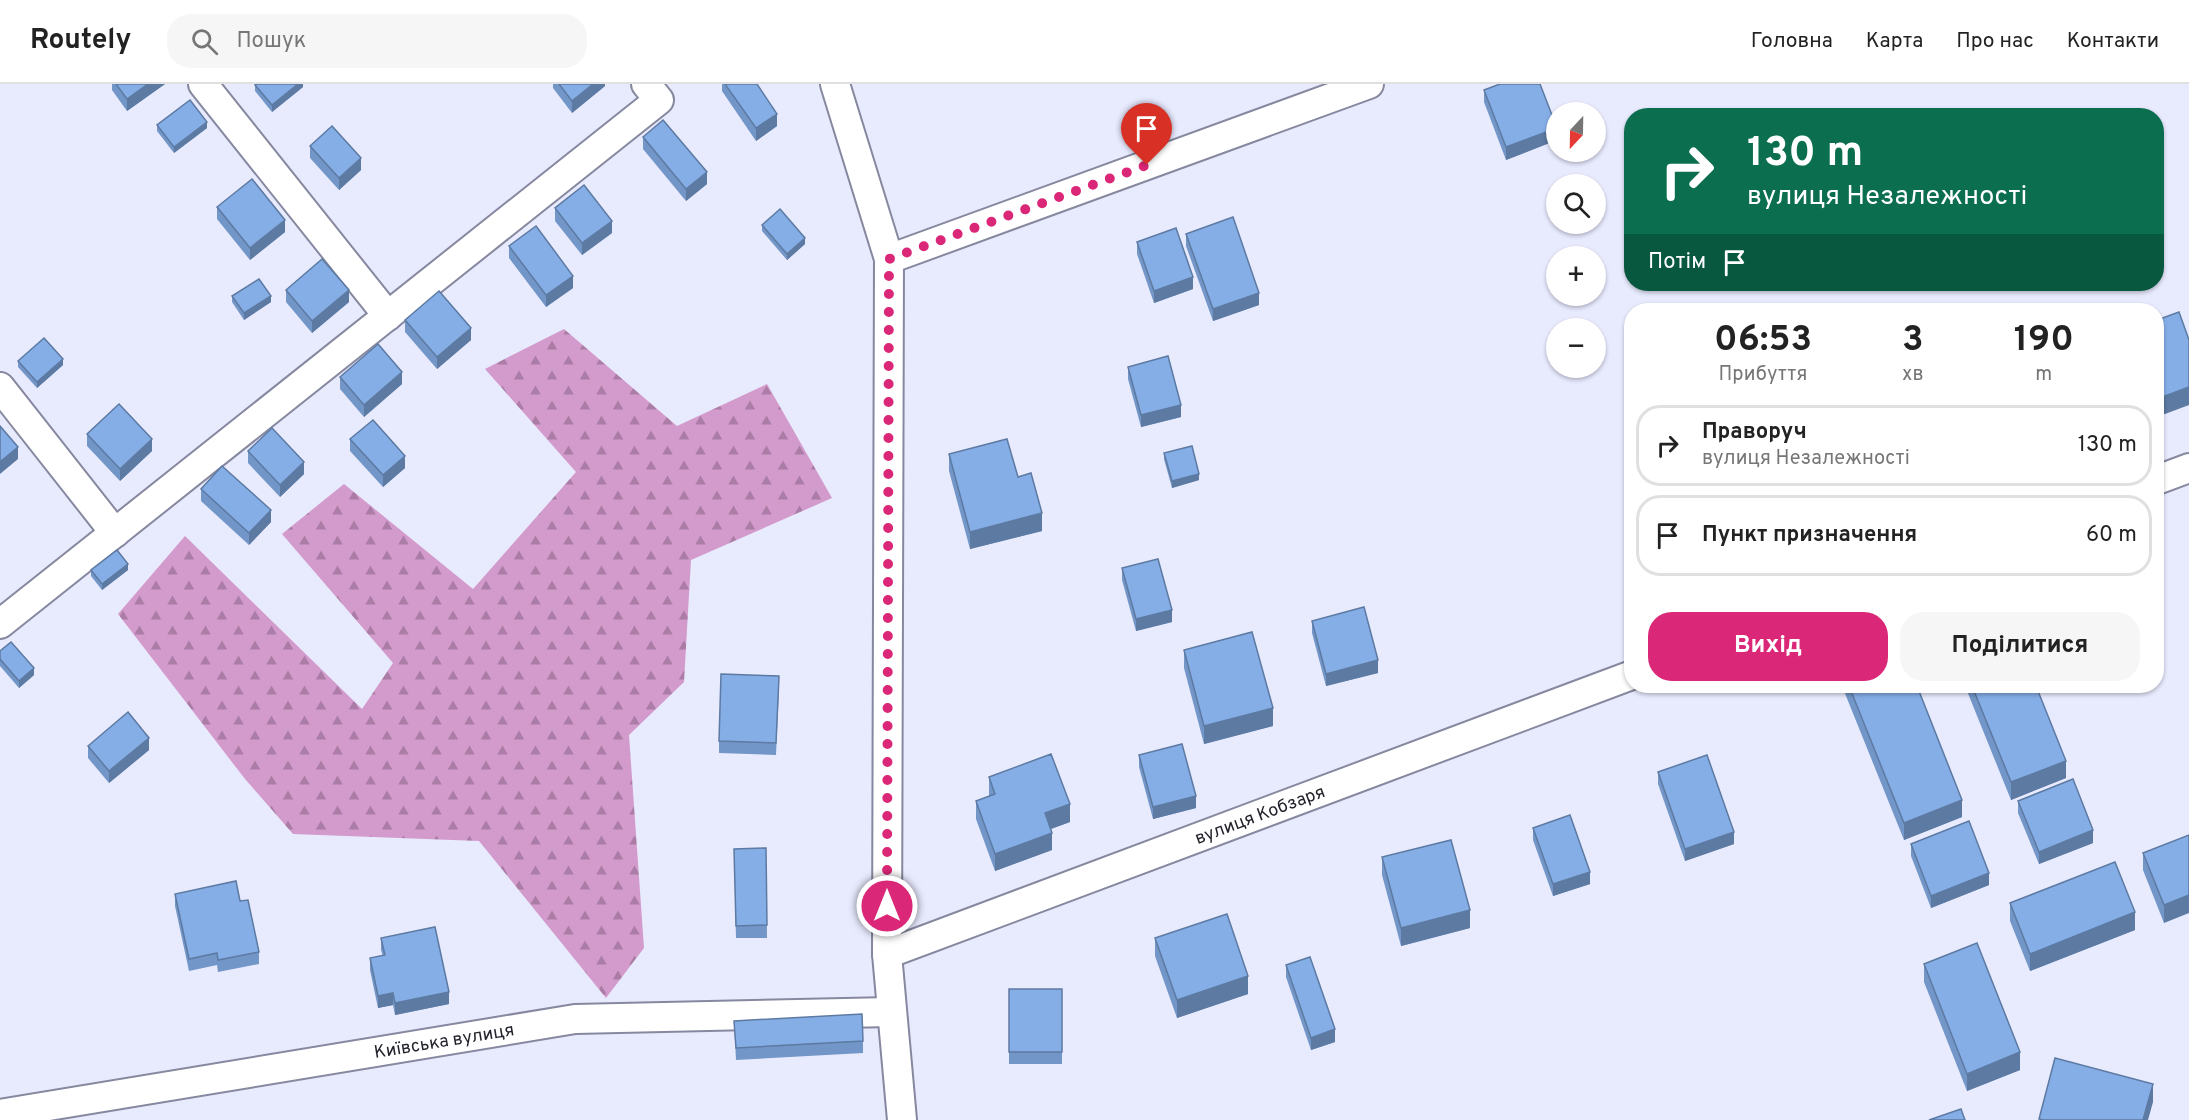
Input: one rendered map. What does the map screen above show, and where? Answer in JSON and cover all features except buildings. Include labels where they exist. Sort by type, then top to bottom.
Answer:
[{"type":"street","points":[[203,84],[388,316]]},
{"type":"street","points":[[0,624],[659,100],[646,84]]},
{"type":"street","points":[[836,84],[889,259],[887,954],[902,1120]]},
{"type":"street","points":[[889,259],[1364,85]]},
{"type":"street","points":[[0,387],[115,533]]},
{"type":"street","points":[[2164,477],[2189,468]]},
{"type":"street","name":"вулиця Кобзаря","points":[[887,954],[1624,678]]},
{"type":"street","name":"Київська вулиця","points":[[0,1114],[575,1019],[891,1012]]},
{"type":"green space","points":[[564,329],[677,426],[767,384],[832,498],[691,560],[684,682],[629,735],[644,948],[606,998],[479,841],[293,834],[245,779],[118,614],[185,536],[362,709],[393,663],[282,534],[344,484],[473,589],[576,472],[485,369]]},
{"type":"route","points":[[887,906],[889,259],[1147,165]]}]
